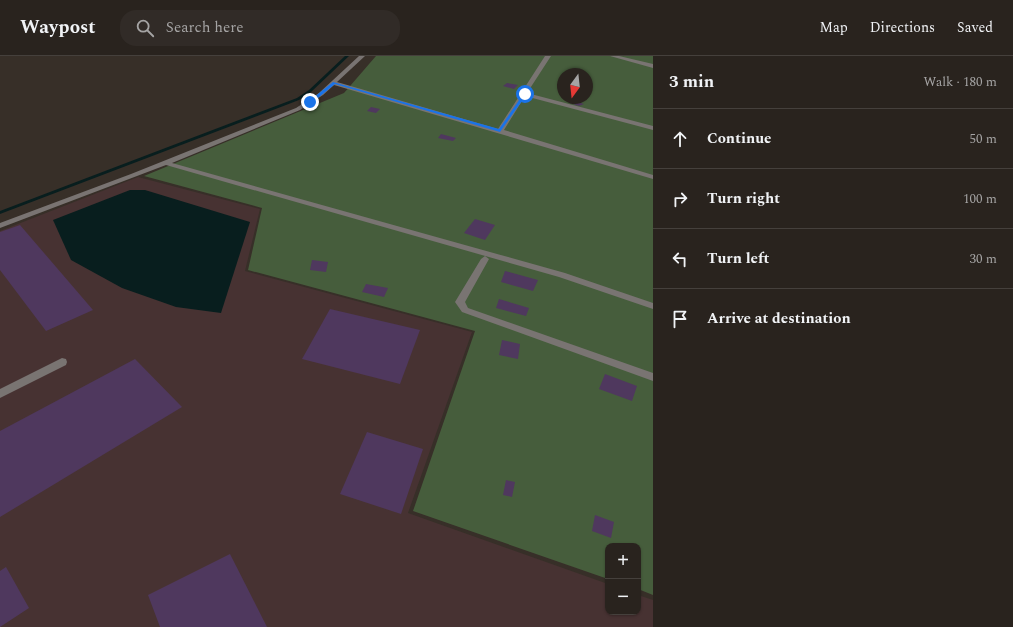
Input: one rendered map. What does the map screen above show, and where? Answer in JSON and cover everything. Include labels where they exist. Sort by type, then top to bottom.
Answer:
[{"type":"street","points":[[0,226],[166,164],[298,108],[310,102],[334,83],[362,56]]},
{"type":"street","points":[[500,131],[548,56]]},
{"type":"street","points":[[613,56],[653,66]]},
{"type":"street","points":[[334,83],[653,177]]},
{"type":"street","points":[[525,94],[653,128]]},
{"type":"street","points":[[166,164],[562,275],[653,306]]},
{"type":"street","points":[[485,259],[460,302],[465,310],[653,377]]},
{"type":"street","points":[[0,394],[62,362]]},
{"type":"shaded area","points":[[138,177],[260,209],[245,271],[472,332],[408,513],[605,583],[605,615],[641,615],[641,596],[653,600],[653,627],[0,627],[0,231]]},
{"type":"green space","points":[[376,56],[653,56],[653,595],[641,590],[641,543],[605,543],[605,578],[413,511],[475,331],[248,270],[262,208],[144,176],[344,93]]},
{"type":"water","points":[[130,190],[145,190],[250,222],[221,313],[176,307],[122,288],[71,260],[53,220]]},
{"type":"building","points":[[507,83],[518,85],[514,89],[503,86]]},
{"type":"building","points":[[573,104],[584,104],[579,106]]},
{"type":"building","points":[[371,107],[380,109],[376,113],[367,111]]},
{"type":"building","points":[[441,134],[456,138],[453,141],[438,138]]},
{"type":"building","points":[[475,219],[495,225],[485,240],[464,233]]},
{"type":"building","points":[[20,225],[93,310],[46,331],[0,270],[0,232]]},
{"type":"building","points":[[312,260],[328,262],[326,272],[310,270]]},
{"type":"building","points":[[505,271],[538,280],[533,291],[501,282]]},
{"type":"building","points":[[366,284],[388,288],[384,297],[362,292]]},
{"type":"building","points":[[499,299],[529,308],[526,316],[496,308]]},
{"type":"building","points":[[330,309],[420,330],[400,384],[302,359]]},
{"type":"building","points":[[502,340],[520,344],[518,359],[499,355]]},
{"type":"building","points":[[135,359],[182,407],[0,517],[0,431]]},
{"type":"building","points":[[605,374],[637,386],[632,401],[599,389]]},
{"type":"building","points":[[367,432],[423,449],[401,514],[340,494]]},
{"type":"building","points":[[506,480],[515,482],[512,497],[503,495]]},
{"type":"building","points":[[595,515],[614,522],[611,538],[592,531]]},
{"type":"building","points":[[230,554],[267,627],[160,627],[148,595]]},
{"type":"building","points":[[6,567],[29,608],[0,627],[0,571]]},
{"type":"waterway","points":[[0,213],[298,99],[310,91],[347,56]]},
{"type":"route","points":[[310,102],[334,83],[500,131],[525,94]]}]
